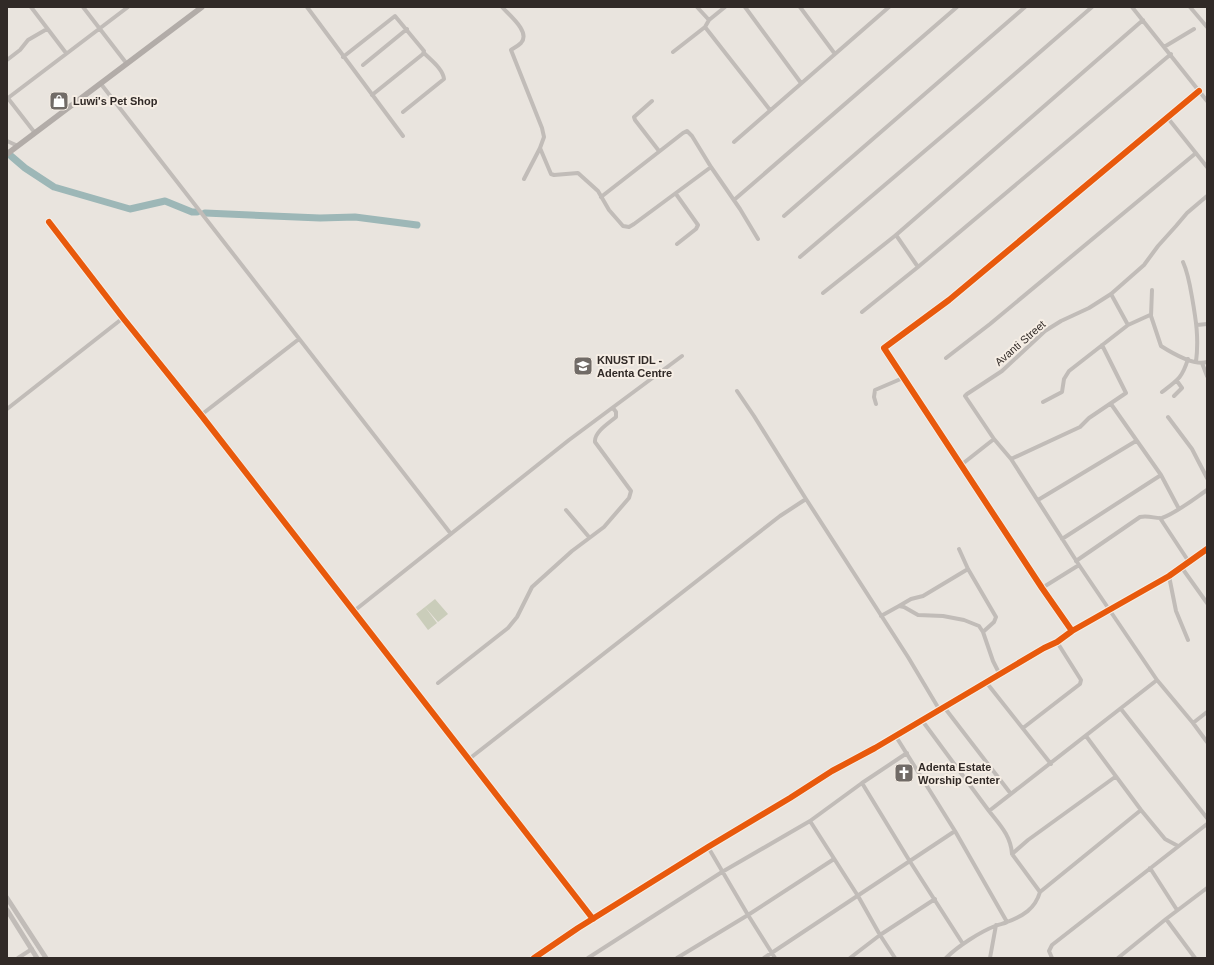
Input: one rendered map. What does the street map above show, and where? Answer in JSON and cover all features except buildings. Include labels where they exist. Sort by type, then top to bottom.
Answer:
[{"type":"main road","points":[[7,154],[202,7]]},
{"type":"street","points":[[31,7],[66,54]]},
{"type":"street","points":[[83,7],[127,64]]},
{"type":"street","points":[[35,133],[8,98],[128,7]]},
{"type":"street","points":[[307,7],[403,136]]},
{"type":"street","points":[[502,7],[523,31],[524,37],[522,42],[511,50],[542,128],[544,137],[536,159],[524,178]]},
{"type":"street","points":[[697,7],[709,20]]},
{"type":"street","points":[[673,52],[705,27],[709,20],[725,7]]},
{"type":"street","points":[[745,7],[801,84]]},
{"type":"street","points":[[800,7],[834,54]]},
{"type":"street","points":[[734,142],[889,7]]},
{"type":"street","points":[[734,200],[957,7]]},
{"type":"street","points":[[784,216],[1025,7]]},
{"type":"street","points":[[800,257],[1092,7]]},
{"type":"street","points":[[1132,7],[1207,101]]},
{"type":"street","points":[[1190,7],[1207,27]]},
{"type":"street","points":[[343,57],[395,16],[444,76],[444,79],[402,112]]},
{"type":"street","points":[[823,293],[896,236],[1143,20]]},
{"type":"street","points":[[705,27],[770,110]]},
{"type":"street","points":[[7,60],[20,50],[28,40],[47,29]]},
{"type":"street","points":[[363,65],[407,29]]},
{"type":"street","points":[[1164,47],[1194,29]]},
{"type":"street","points":[[372,95],[424,53]]},
{"type":"street","points":[[862,312],[918,267],[1170,54]]},
{"type":"street","points":[[101,84],[451,534]]},
{"type":"street","points":[[1072,631],[884,350],[885,347],[949,300],[1199,91]]},
{"type":"street","points":[[652,101],[634,117],[660,151]]},
{"type":"street","points":[[1167,117],[1207,166]]},
{"type":"street","points":[[601,197],[683,133],[687,132],[692,136],[758,239]]},
{"type":"street","points":[[7,141],[18,146]]},
{"type":"street","points":[[540,148],[551,174],[578,174],[598,192],[618,221],[623,226],[629,227],[711,167]]},
{"type":"street","points":[[946,358],[990,324],[1196,153]]},
{"type":"street","points":[[676,194],[698,225],[696,229],[677,244]]},
{"type":"street","name":"Avanti Street","points":[[1207,196],[1176,226],[1140,269],[1110,294],[1089,308],[1045,331],[1002,371],[965,396],[994,439],[1011,459],[1077,563],[1157,680],[1207,742]]},
{"type":"street","points":[[49,222],[593,919]]},
{"type":"street","points":[[896,236],[918,267]]},
{"type":"street","points":[[1183,262],[1188,274],[1197,325],[1198,344],[1196,362]]},
{"type":"street","points":[[1152,290],[1151,316],[1161,346],[1173,353],[1196,362],[1207,362]]},
{"type":"street","points":[[1110,294],[1128,325]]},
{"type":"street","points":[[1043,402],[1062,392],[1064,379],[1069,371],[1128,325],[1150,315],[1151,316]]},
{"type":"street","points":[[7,409],[123,318]]},
{"type":"street","points":[[1197,325],[1207,324]]},
{"type":"street","points":[[201,415],[299,339]]},
{"type":"street","points":[[1011,459],[1080,427],[1089,418],[1126,393],[1102,345]]},
{"type":"street","points":[[354,611],[569,440],[682,356]]},
{"type":"street","points":[[1162,392],[1177,381],[1183,373],[1188,359]]},
{"type":"street","points":[[1202,363],[1207,376]]},
{"type":"street","points":[[876,404],[874,397],[876,390],[903,378]]},
{"type":"street","points":[[1174,396],[1182,388],[1177,381]]},
{"type":"street","points":[[737,390],[806,500],[908,657],[939,709]]},
{"type":"street","points":[[1111,404],[1161,475],[1179,508]]},
{"type":"street","points":[[438,683],[508,628],[517,617],[532,587],[572,551],[604,527],[629,498],[631,491],[595,442],[598,434],[616,417],[616,412],[613,408]]},
{"type":"street","points":[[1168,416],[1192,449],[1207,478]]},
{"type":"street","points":[[961,465],[994,439]]},
{"type":"street","points":[[1038,500],[1136,441]]},
{"type":"street","points":[[1062,539],[1161,475]]},
{"type":"street","points":[[1042,588],[1051,583],[1140,517],[1147,516],[1160,518],[1207,490]]},
{"type":"street","points":[[469,759],[780,516],[806,500]]},
{"type":"street","points":[[566,510],[590,537]]},
{"type":"street","points":[[1160,518],[1189,562]]},
{"type":"street","points":[[959,548],[968,569],[996,618],[994,622],[983,632]]},
{"type":"street","points":[[534,958],[593,919],[832,771],[875,748],[921,719],[1000,675],[1044,648],[1058,642],[1072,631],[1182,568],[1207,549]]},
{"type":"street","points":[[1182,568],[1207,603]]},
{"type":"street","points":[[881,616],[911,599],[923,596],[968,569]]},
{"type":"street","points":[[1169,576],[1176,611],[1188,640]]},
{"type":"street","points":[[1048,596],[1051,583]]},
{"type":"street","points":[[899,606],[904,607],[918,615],[943,616],[964,620],[979,626],[983,632],[993,661],[1000,675]]},
{"type":"street","points":[[1023,728],[1080,684],[1081,680],[1058,642]]},
{"type":"street","points":[[989,811],[1157,680]]},
{"type":"street","points":[[986,682],[1051,764]]},
{"type":"street","points":[[944,707],[1011,794]]},
{"type":"street","points":[[1121,709],[1207,818]]},
{"type":"street","points":[[1193,723],[1207,712]]},
{"type":"street","points":[[921,719],[1001,825],[1012,845],[1012,854],[1040,892]]},
{"type":"street","points":[[894,735],[907,753],[955,830],[1007,922]]},
{"type":"street","points":[[1086,736],[1115,777],[1165,839],[1178,846]]},
{"type":"street","points":[[588,958],[722,872],[810,821],[862,783],[907,753]]},
{"type":"street","points":[[1012,854],[1028,840],[1115,777]]},
{"type":"street","points":[[862,783],[963,944]]},
{"type":"street","points":[[946,958],[963,944],[996,925],[1007,922],[1031,909],[1040,892],[1141,810]]},
{"type":"street","points":[[810,821],[858,896],[880,936],[896,958]]},
{"type":"street","points":[[1052,958],[1050,951],[1052,945],[1207,824]]},
{"type":"street","points":[[764,958],[955,830]]},
{"type":"street","points":[[708,847],[775,958]]},
{"type":"street","points":[[677,958],[748,915],[834,859]]},
{"type":"street","points":[[1150,868],[1177,910]]},
{"type":"street","points":[[1118,958],[1177,910],[1207,888]]},
{"type":"street","points":[[7,898],[46,958]]},
{"type":"street","points":[[850,958],[935,899]]},
{"type":"street","points":[[7,910],[37,958]]},
{"type":"street","points":[[1166,919],[1195,958]]},
{"type":"street","points":[[990,958],[996,925]]},
{"type":"street","points":[[18,958],[32,949]]},
{"type":"green space","points":[[435,599],[448,614],[438,622],[425,607]]},
{"type":"green space","points":[[425,607],[437,623],[428,630],[416,614]]},
{"type":"waterway","points":[[11,156],[25,168],[54,187],[130,209],[165,201],[192,212],[197,212]]},
{"type":"waterway","points":[[205,213],[320,218],[355,217],[417,225]]},
{"type":"cycle path","points":[[1072,631],[884,348],[949,300],[1199,91]]},
{"type":"cycle path","points":[[49,222],[593,919]]},
{"type":"cycle path","points":[[534,958],[578,928],[832,771],[875,748],[1044,648],[1057,642],[1072,631],[1169,576],[1207,549]]},
{"type":"place","name":"Luwi's Pet Shop","points":[[59,101]]},
{"type":"place","name":"KNUST IDL - Adenta Centre","points":[[583,366]]},
{"type":"place","name":"Adenta Estate Worship Center","points":[[904,773]]}]
